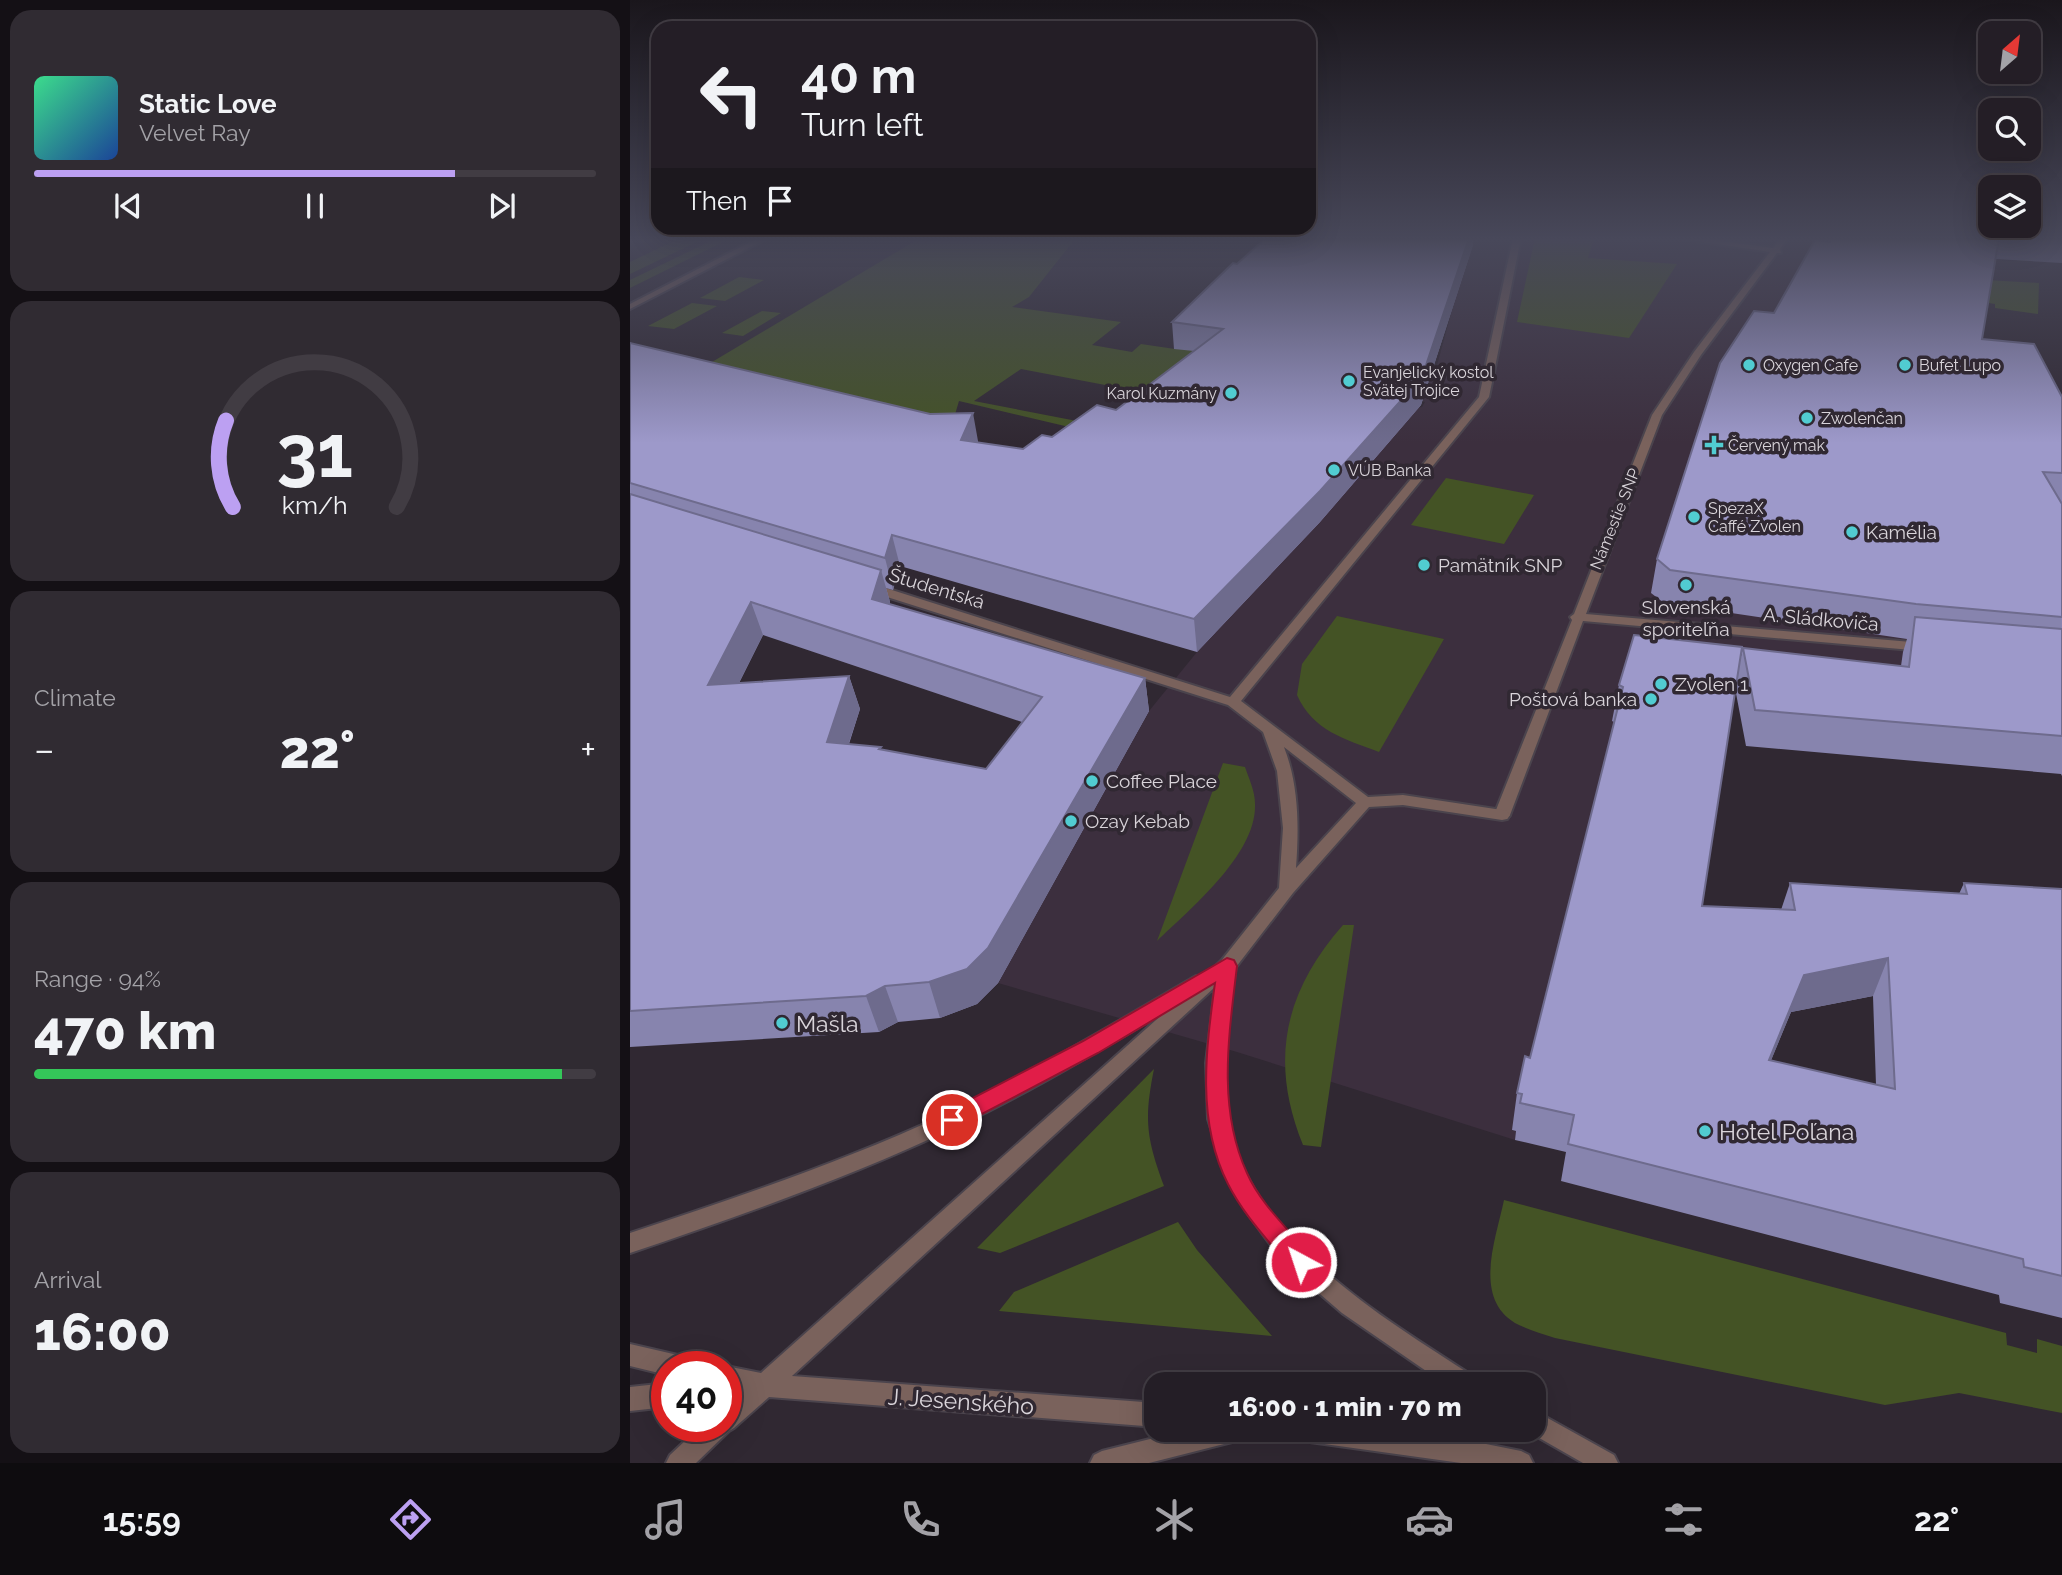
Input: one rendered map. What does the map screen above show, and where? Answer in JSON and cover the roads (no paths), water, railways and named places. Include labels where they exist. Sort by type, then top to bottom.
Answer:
[{"type":"street","points":[[742,1406],[1227,966],[1287,889],[1365,802],[1233,702],[1484,397],[1503,306]]},
{"type":"street","name":"Námestie SNP","points":[[1365,802],[1403,800],[1502,815],[1576,617],[1657,415],[1697,354],[1735,306]]},
{"type":"street","name":"Študentská","points":[[855,583],[1233,702]]},
{"type":"street","name":"A. Sládkoviča","points":[[1576,617],[1939,649]]},
{"type":"street","points":[[1270,729],[1281,753],[1292,811],[1287,889]]},
{"type":"street","points":[[630,1243],[775,1193],[952,1120],[1091,1047],[1227,966]]},
{"type":"street","points":[[1227,966],[1217,1046],[1218,1118],[1237,1178],[1259,1212],[1301,1262],[1380,1328],[1447,1372]]},
{"type":"street","points":[[630,1355],[651,1360]]},
{"type":"street","points":[[742,1380],[765,1385]]},
{"type":"street","points":[[742,1387],[765,1385]]},
{"type":"street","name":"J. Jesenského","points":[[765,1385],[1144,1414]]},
{"type":"street","points":[[630,1399],[651,1397]]},
{"type":"street","points":[[1546,1429],[1606,1463]]},
{"type":"street","points":[[678,1463],[701,1442]]},
{"type":"street","points":[[1102,1463],[1185,1442]]},
{"type":"street","points":[[1399,1442],[1521,1463]]},
{"type":"place","name":"Oxygen Cafe","points":[[1749,365]]},
{"type":"place","name":"Bufet Lupo","points":[[1905,365]]},
{"type":"place","name":"Evanjelický kostol Svätej Trojice","points":[[1349,381]]},
{"type":"place","name":"Karol Kuzmány","points":[[1231,393]]},
{"type":"place","name":"Zwolenčan","points":[[1807,418]]},
{"type":"place","name":"Červený mak","points":[[1714,445]]},
{"type":"place","name":"VÚB Banka","points":[[1334,470]]},
{"type":"place","name":"SpezaX Caffé Zvolen","points":[[1694,517]]},
{"type":"place","name":"Kamélia","points":[[1852,532]]},
{"type":"place","name":"Pamätník SNP","points":[[1424,565]]},
{"type":"place","name":"Slovenská sporiteľňa","points":[[1686,585]]},
{"type":"place","name":"Zvolen 1","points":[[1661,684]]},
{"type":"place","name":"Poštová banka","points":[[1651,699]]},
{"type":"place","name":"Coffee Place","points":[[1092,781]]},
{"type":"place","name":"Ozay Kebab","points":[[1071,821]]},
{"type":"place","name":"Mašla","points":[[782,1023]]},
{"type":"place","name":"Hotel Poľana","points":[[1705,1131]]}]
